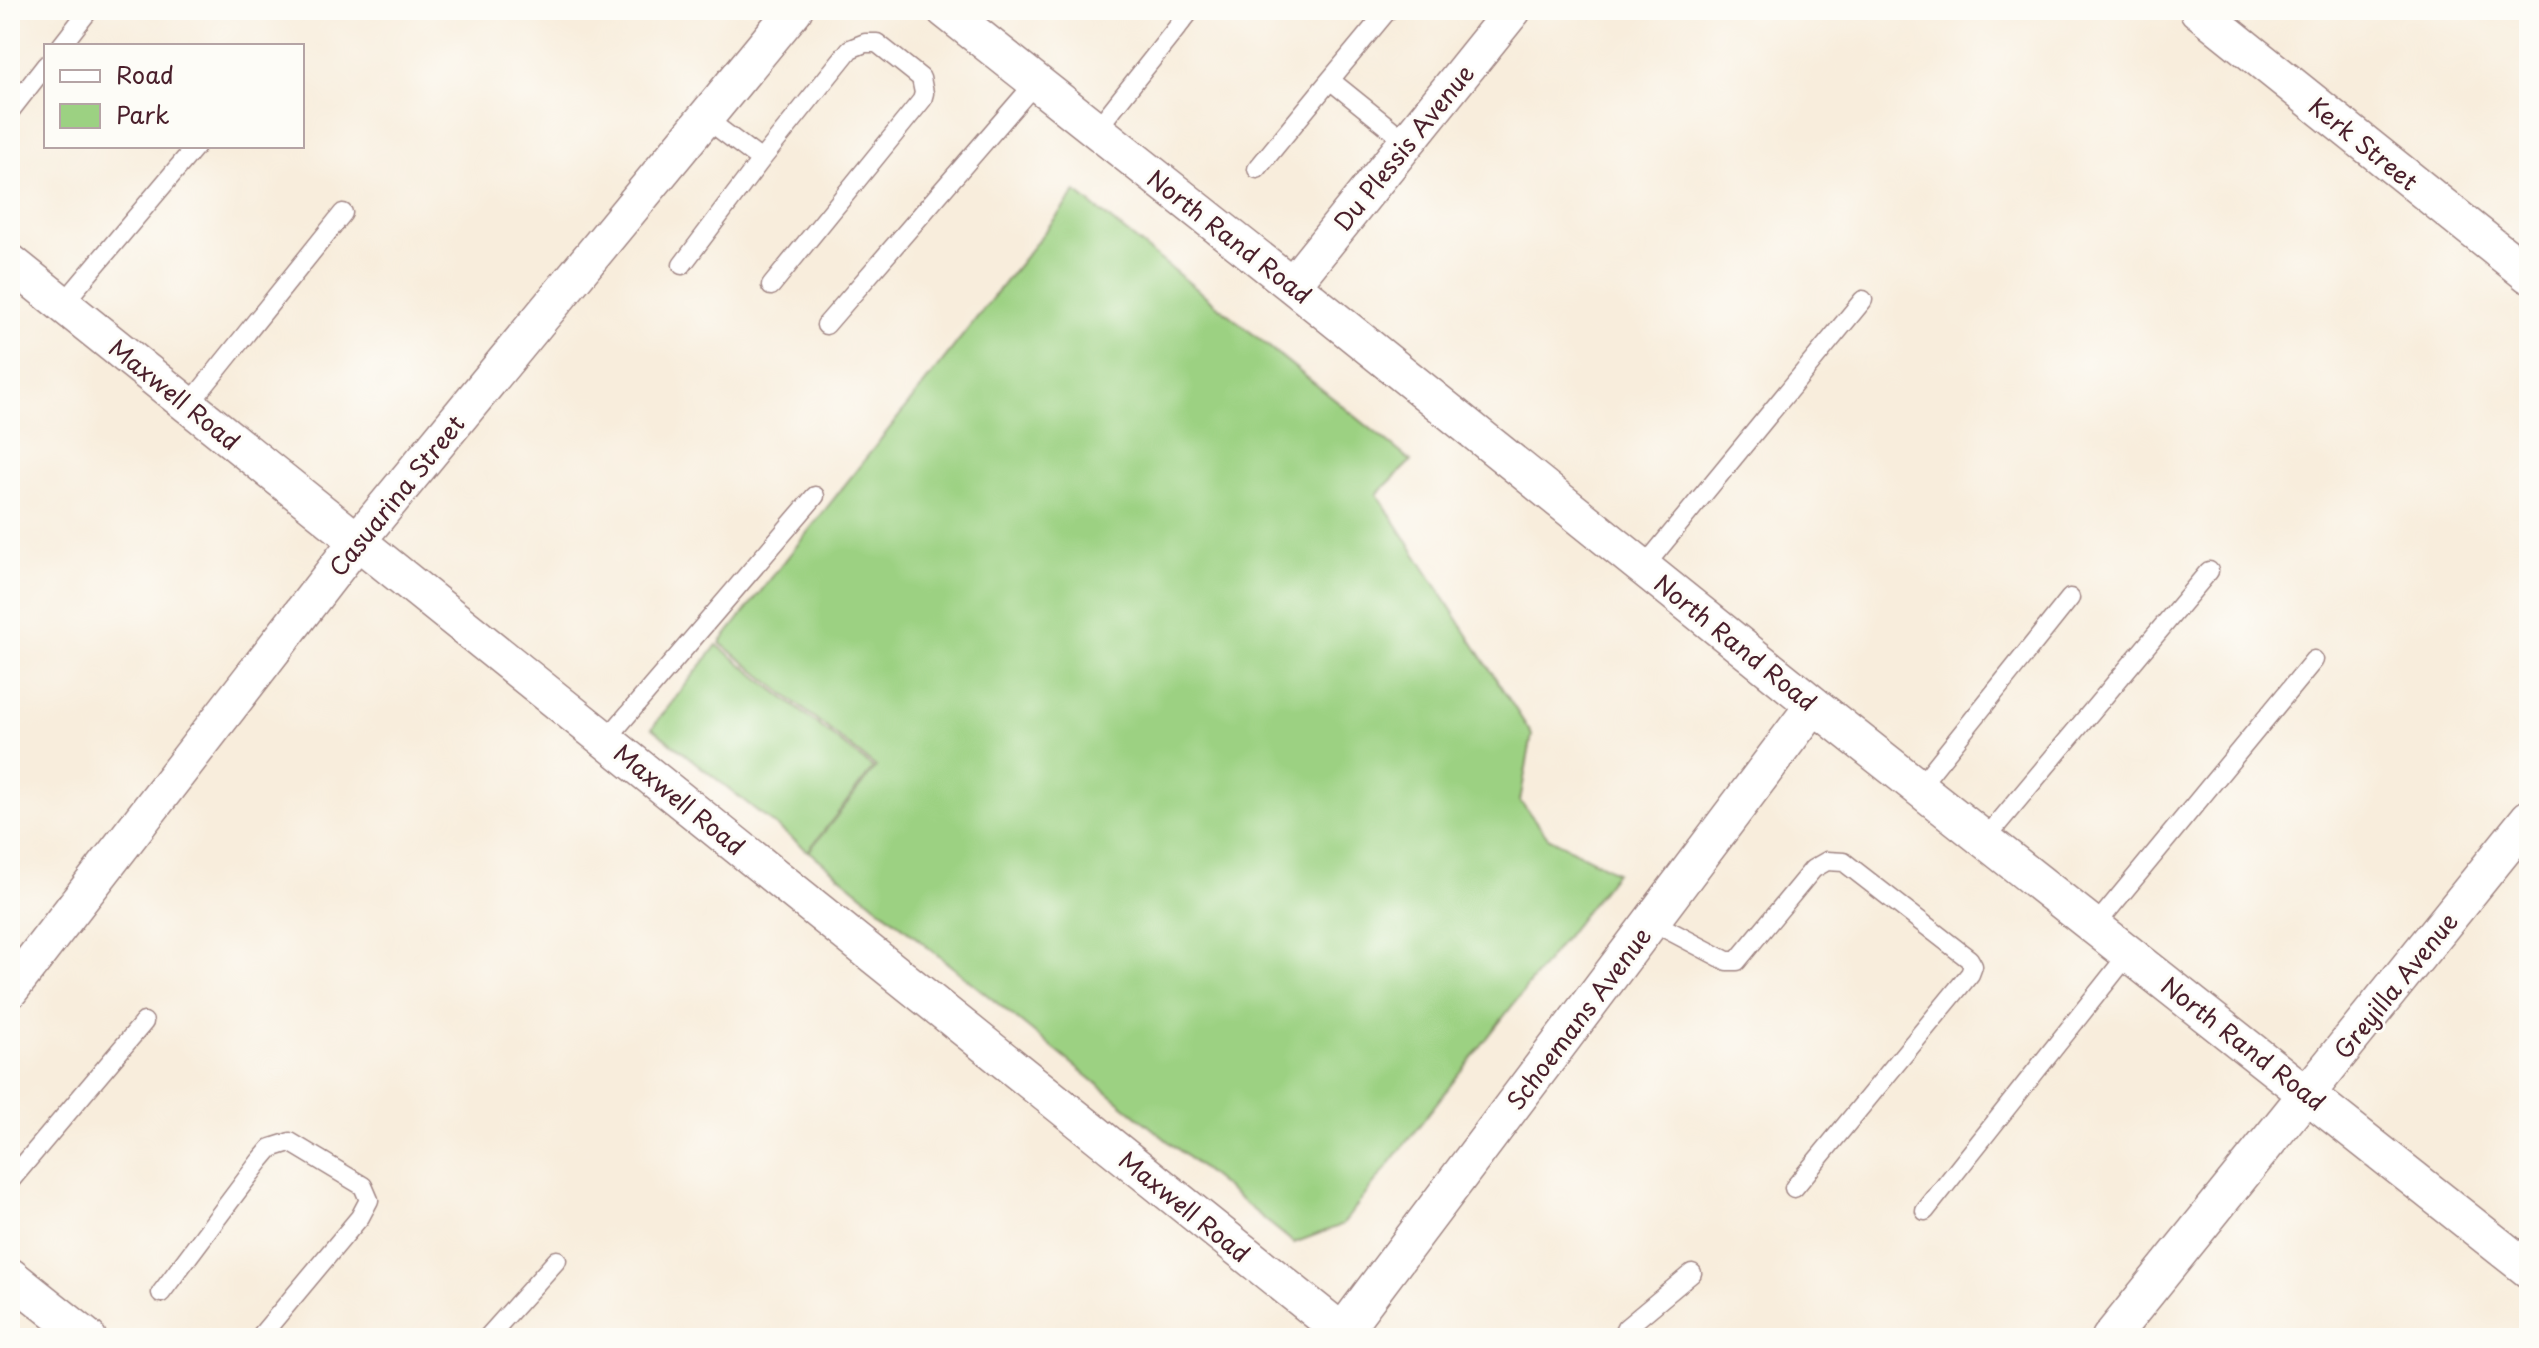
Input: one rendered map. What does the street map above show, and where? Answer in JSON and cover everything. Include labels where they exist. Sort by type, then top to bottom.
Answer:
[{"type":"street","name":"Casuarina Street","points":[[10,990],[358,540],[794,10]]},
{"type":"street","name":"North Rand Road","points":[[945,10],[1814,705],[2529,1270]]},
{"type":"street","name":"Du Plessis Avenue","points":[[1292,285],[1513,10]]},
{"type":"street","name":"Kerk Street","points":[[2198,10],[2529,275]]},
{"type":"street","name":"Maxwell Road","points":[[10,262],[1346,1335]]},
{"type":"street","name":"Schoemans Avenue","points":[[1346,1335],[1814,705]]},
{"type":"street","name":"Greyilla Avenue","points":[[2110,1338],[2529,818]]},
{"type":"street","points":[[14,1286],[88,1338]]},
{"type":"lane","points":[[63,44],[89,10]]},
{"type":"lane","points":[[1096,130],[1191,10]]},
{"type":"lane","points":[[1257,169],[1388,10]]},
{"type":"lane","points":[[682,265],[850,49],[865,43],[877,43],[921,78],[922,100],[771,286]]},
{"type":"lane","points":[[10,111],[44,68]]},
{"type":"lane","points":[[1330,80],[1407,142]]},
{"type":"lane","points":[[826,325],[1036,82]]},
{"type":"lane","points":[[705,118],[761,160]]},
{"type":"lane","points":[[63,304],[194,148]]},
{"type":"lane","points":[[189,405],[343,213]]},
{"type":"lane","points":[[1643,568],[1863,300]]},
{"type":"lane","points":[[606,740],[815,496]]},
{"type":"lane","points":[[1985,839],[2209,571]]},
{"type":"lane","points":[[1919,787],[2070,598]]},
{"type":"lane","points":[[2095,926],[2314,660]]},
{"type":"lane","points":[[1651,921],[1727,961],[1737,961],[1813,869],[1827,861],[1844,862],[1969,959],[1973,966],[1970,974],[1794,1188]]},
{"type":"lane","points":[[1925,1211],[2130,952]]},
{"type":"lane","points":[[10,1181],[144,1022]]},
{"type":"lane","points":[[161,1293],[271,1148],[290,1142],[363,1186],[369,1200],[360,1217],[259,1338]]},
{"type":"lane","points":[[487,1338],[557,1260]]},
{"type":"lane","points":[[1621,1338],[1626,1328],[1692,1273]]},
{"type":"green space","points":[[1076,192],[1411,461],[1377,494],[1532,735],[1520,801],[1548,837],[1616,872],[1342,1225],[1294,1243],[809,851],[876,767],[720,643]]},
{"type":"green space","points":[[717,645],[873,768],[808,851],[652,728]]}]
